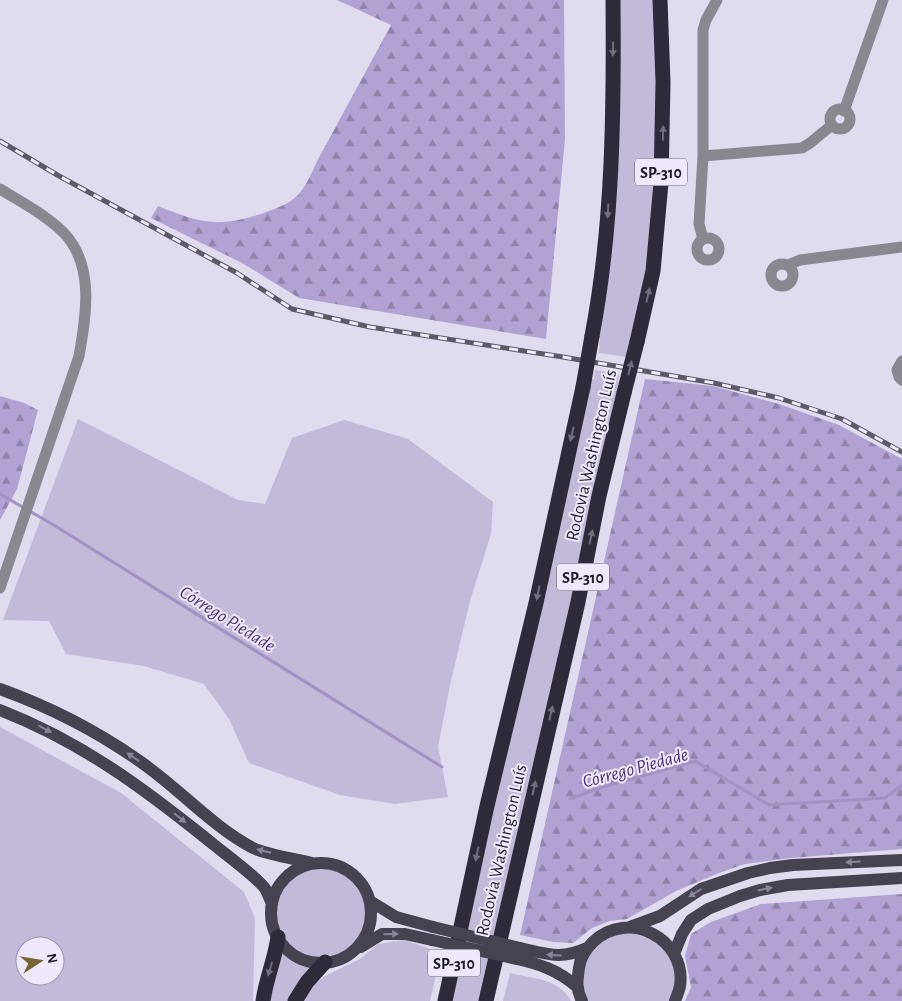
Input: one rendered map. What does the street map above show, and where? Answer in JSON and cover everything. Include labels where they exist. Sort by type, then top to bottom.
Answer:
[{"type":"highway","name":"Rodovia Washington Luís","points":[[445,1001],[487,806],[536,603],[600,292],[607,220],[611,133],[613,0]]},
{"type":"highway","name":"Rodovia Washington Luís","points":[[486,1001],[578,602],[599,496],[653,271],[661,183],[664,82],[660,0]]},
{"type":"highway","points":[[440,1001],[462,924]]},
{"type":"highway","points":[[492,1001],[502,931]]},
{"type":"highway","points":[[263,1001],[278,938]]},
{"type":"highway","points":[[295,1001],[306,982],[326,962]]},
{"type":"main road","points":[[0,689],[57,712],[99,735],[172,786],[225,831],[255,849],[312,863]]},
{"type":"main road","points":[[0,710],[32,722],[72,744],[110,766],[148,792],[260,883],[265,888],[272,904]]},
{"type":"main road","points":[[576,986],[579,962],[587,948],[599,936],[613,929],[630,927],[660,916],[701,889],[748,873],[785,866],[902,860]]},
{"type":"main road","points":[[354,951],[362,943],[370,923],[370,901],[364,887],[354,875],[342,866],[327,862],[312,863],[300,867],[286,877],[275,892],[271,916],[273,927],[278,938],[291,953],[310,962],[326,962],[344,958],[382,934],[433,934]]},
{"type":"main road","points":[[674,954],[682,934],[691,920],[708,909],[740,896],[788,885],[902,878]]},
{"type":"main road","points":[[370,901],[396,918],[433,934],[518,954],[546,966],[576,986],[582,1001]]},
{"type":"main road","points":[[630,927],[647,930],[662,940],[674,954],[679,969],[680,986],[675,1001]]},
{"type":"main road","points":[[518,954],[556,956],[575,954],[587,948]]},
{"type":"street","points":[[703,239],[699,224],[703,156],[703,30],[706,20],[717,0]]},
{"type":"street","points":[[703,156],[802,148],[832,125],[840,129],[847,126],[849,118],[844,111],[883,0]]},
{"type":"street","points":[[0,189],[40,214],[64,234],[77,253],[84,273],[86,301],[84,329],[79,356],[0,588]]},
{"type":"street","points":[[788,265],[800,260],[902,247]]},
{"type":"street","points":[[902,361],[897,370],[897,374],[902,380]]},
{"type":"shaded area","points":[[618,0],[655,0],[656,166],[647,274],[627,357],[599,353]]},
{"type":"shaded area","points":[[595,370],[619,374],[618,385],[620,386],[571,608],[550,688],[480,1001],[451,1001],[591,379],[594,379]]},
{"type":"shaded area","points":[[78,419],[238,500],[265,504],[292,438],[344,420],[408,439],[493,502],[491,534],[470,601],[450,685],[438,747],[448,797],[395,804],[340,795],[249,763],[229,719],[204,684],[144,666],[66,654],[49,621],[3,620]]},
{"type":"shaded area","points":[[0,727],[121,793],[244,892],[255,918],[253,1001],[0,1001]]},
{"type":"shaded area","points":[[321,867],[338,871],[353,881],[363,896],[367,913],[363,930],[353,945],[338,955],[321,959],[304,955],[289,945],[279,930],[275,913],[279,896],[289,881],[304,871]]},
{"type":"shaded area","points":[[628,932],[657,941],[667,952],[674,966],[676,982],[670,1001],[588,1001],[582,982],[585,962],[589,954],[601,942],[618,934]]},
{"type":"shaded area","points":[[405,940],[441,953],[430,1001],[303,1001],[313,985],[325,976],[360,959],[378,944]]},
{"type":"shaded area","points":[[282,947],[302,961],[317,965],[292,1001],[266,1001]]},
{"type":"shaded area","points":[[510,973],[536,978],[552,984],[560,988],[571,1001],[503,1001]]},
{"type":"green space","points":[[337,0],[564,0],[565,139],[546,339],[299,298],[242,263],[151,218],[158,206],[197,220],[209,222],[232,221],[261,214],[281,206],[297,196],[309,178],[391,25]]},
{"type":"green space","points":[[645,379],[713,386],[779,404],[839,425],[902,459],[902,849],[791,858],[745,864],[676,891],[627,919],[610,921],[592,928],[573,943],[553,942],[520,935]]},
{"type":"green space","points":[[0,396],[24,403],[38,410],[17,489],[0,520]]},
{"type":"green space","points":[[902,894],[902,1001],[685,1001],[691,987],[685,956],[691,934],[711,922],[761,904]]},
{"type":"waterway","name":"Córrego Piedade","points":[[0,494],[52,524],[442,767]]},
{"type":"waterway","name":"Córrego Piedade","points":[[570,799],[599,788],[695,761],[769,805],[885,798],[902,785]]},
{"type":"railway","points":[[0,141],[59,176],[237,273],[292,309],[370,327],[714,383],[779,398],[842,419],[902,452]]}]
